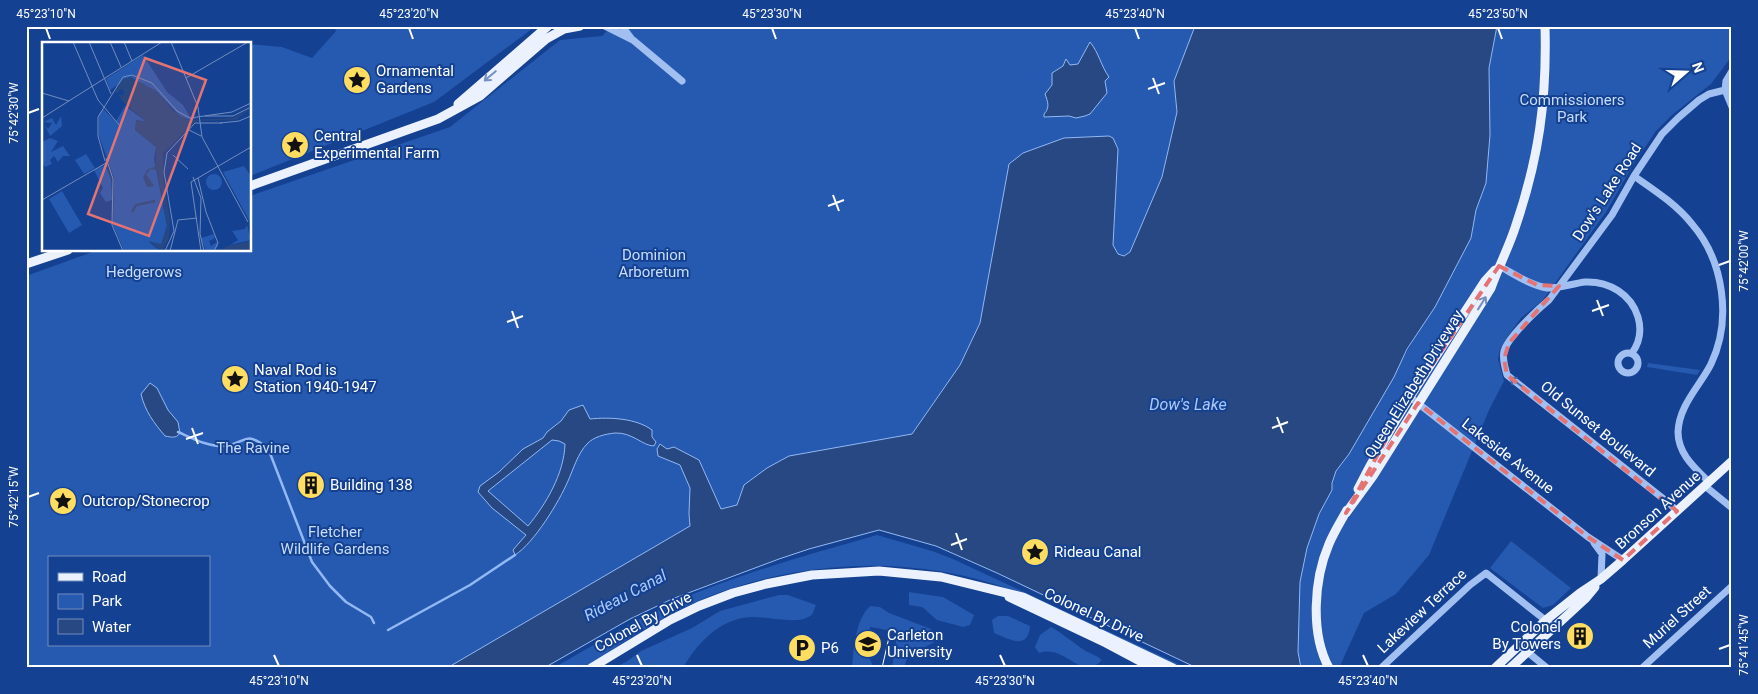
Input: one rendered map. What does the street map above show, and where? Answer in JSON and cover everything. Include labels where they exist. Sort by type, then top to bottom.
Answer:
[{"type":"main road","points":[[448,113],[548,26]]},
{"type":"main road","points":[[251,186],[423,126],[480,96],[546,39],[564,29],[580,26]]},
{"type":"main road","name":"Queen Elizabeth Driveway","points":[[1346,513],[1373,476],[1491,288],[1514,231],[1534,165],[1540,135],[1544,97],[1545,26]]},
{"type":"main road","points":[[26,264],[65,251]]},
{"type":"main road","name":"Queen Elizabeth Driveway","points":[[1328,668],[1317,628],[1317,593],[1321,569],[1329,544],[1369,467],[1410,397],[1485,281],[1499,266]]},
{"type":"main road","name":"Bronson Avenue","points":[[1510,668],[1527,652],[1550,624],[1580,593],[1602,579],[1732,461]]},
{"type":"main road","name":"Colonel By Drive","points":[[591,668],[648,631],[695,608],[744,590],[800,576],[838,572],[903,572],[953,580],[1023,597],[1173,668]]},
{"type":"main road","name":"Colonel By Drive","points":[[1002,593],[1153,668]]},
{"type":"main road","name":"Bronson Avenue","points":[[1495,668],[1519,645],[1550,624]]},
{"type":"street","points":[[605,26],[633,40]]},
{"type":"street","points":[[622,26],[633,40],[682,81]]},
{"type":"street","points":[[1732,71],[1726,81],[1732,107]]},
{"type":"street","name":"Dow's Lake Road","points":[[1505,367],[1504,350],[1538,308],[1549,300],[1612,215],[1634,176],[1662,134],[1678,118],[1706,96],[1728,90]]},
{"type":"street","points":[[1634,176],[1668,200],[1694,225],[1714,258],[1722,298],[1722,329],[1714,357],[1706,374],[1687,402],[1678,432],[1679,441],[1687,459],[1707,484],[1732,508]]},
{"type":"street","points":[[1499,266],[1520,278],[1550,288],[1584,282],[1602,283],[1614,288],[1627,297],[1634,308],[1640,328],[1638,345],[1632,353]]},
{"type":"street","name":"Old Sunset Boulevard","points":[[1505,367],[1507,375],[1677,511]]},
{"type":"street","name":"Lakeside Avenue","points":[[1410,397],[1588,537],[1623,560]]},
{"type":"street","name":"Lakeside Avenue","points":[[1588,537],[1602,554],[1602,579]]},
{"type":"street","name":"Lakeview Terrace","points":[[1381,668],[1486,573],[1550,624]]},
{"type":"street","name":"Muriel Street","points":[[1642,668],[1732,586]]},
{"type":"street","points":[[1519,645],[1547,668]]},
{"type":"highlighted area","points":[[1499,266],[1537,285],[1559,286],[1509,343],[1504,359],[1507,375],[1677,511],[1623,560],[1588,537],[1418,403],[1346,513],[1404,406]]},
{"type":"green space","name":"Ornamental Gardens","points":[[333,26],[536,26],[434,102],[251,176],[251,44],[282,47],[312,58],[336,31]]},
{"type":"green space","name":"Dominion Arboretum","points":[[612,26],[1195,26],[1174,81],[1177,112],[1162,177],[1130,252],[1124,256],[1118,254],[1113,245],[1118,149],[1009,164],[980,323],[960,365],[912,434],[789,456],[767,468],[744,485],[737,505],[720,509],[447,668],[26,668],[26,276],[95,251],[251,251],[251,196],[450,127],[560,40],[602,36]]},
{"type":"green space","name":"Commissioners Park","points":[[1497,26],[1732,26],[1732,56],[1711,84],[1672,115],[1656,131],[1633,165],[1606,212],[1543,300],[1521,318],[1500,349],[1498,359],[1504,381],[1489,410],[1429,555],[1396,594],[1364,613],[1339,668],[1301,668],[1298,652],[1300,582],[1307,548],[1319,514],[1332,490],[1336,471],[1349,454],[1471,238],[1476,210],[1486,183],[1490,135],[1489,68]]},
{"type":"green space","points":[[1648,363],[1700,370],[1697,375],[1647,367]]},
{"type":"green space","points":[[877,535],[953,559],[1187,668],[1181,668],[1074,617],[1009,589],[972,578],[934,570],[895,566],[856,566],[817,569],[741,585],[705,598],[652,624],[589,665],[577,668],[553,668],[657,610],[710,587]]},
{"type":"green space","points":[[1511,541],[1571,588],[1553,605],[1543,608],[1490,568]]},
{"type":"green space","points":[[909,592],[943,597],[974,615],[970,625],[963,627],[937,620],[922,607],[909,605]]},
{"type":"green space","points":[[779,595],[788,595],[816,605],[812,615],[800,620],[751,617],[740,618],[730,622],[720,627],[703,641],[683,668],[613,668],[626,662],[641,651],[692,628],[720,611]]},
{"type":"green space","points":[[870,606],[880,607],[889,613],[931,629],[936,637],[933,643],[925,647],[910,648],[904,668],[892,668],[897,634],[893,631],[870,627],[868,655],[874,668],[852,668],[858,627]]},
{"type":"green space","points":[[998,616],[1008,616],[1030,626],[1026,638],[1022,641],[1017,641],[994,633],[992,620]]},
{"type":"green space","points":[[1051,627],[1102,660],[1094,666],[1087,667],[1080,666],[1058,654],[1049,652],[1039,653],[1035,647],[1040,635]]},
{"type":"water","name":"Dow's Lake","points":[[1195,26],[1497,26],[1489,68],[1490,135],[1486,183],[1476,210],[1471,238],[1435,307],[1407,349],[1394,377],[1349,454],[1336,471],[1332,490],[1319,514],[1307,548],[1300,582],[1298,652],[1301,668],[1197,668],[936,546],[879,530],[779,559],[672,599],[630,619],[544,668],[447,668],[690,526],[690,488],[680,465],[658,456],[657,449],[660,444],[667,449],[674,447],[699,460],[721,509],[737,505],[744,485],[767,468],[789,456],[912,434],[960,365],[980,323],[1009,164],[1023,153],[1064,138],[1109,136],[1113,138],[1118,149],[1113,245],[1118,254],[1124,256],[1130,252],[1162,177],[1177,112],[1174,81]]},
{"type":"water","points":[[1090,42],[1109,77],[1105,81],[1107,93],[1090,114],[1085,116],[1076,118],[1069,116],[1044,117],[1048,105],[1045,94],[1052,85],[1052,73],[1063,66],[1066,59],[1070,65],[1078,64]]},
{"type":"water","points":[[150,383],[157,388],[168,410],[178,422],[180,433],[177,436],[165,436],[147,411],[141,394]]},
{"type":"water","points":[[583,405],[590,419],[614,418],[638,423],[652,430],[652,437],[656,442],[654,446],[650,445],[621,433],[607,434],[592,439],[581,452],[564,490],[538,532],[515,555],[513,550],[526,535],[492,508],[478,492],[480,486],[499,472],[523,449],[543,438],[547,432],[561,421],[569,410]],"holes":[[[552,440],[565,444],[558,477],[541,508],[528,526],[488,491]]]},
{"type":"waterway","points":[[178,432],[212,445],[232,445],[249,438],[260,442],[268,448],[312,562],[330,586],[346,602],[371,617],[374,623]]},
{"type":"waterway","points":[[388,630],[470,585],[515,555]]},
{"type":"tram line","points":[[882,668],[890,633]]},
{"type":"place","name":"Ornamental Gardens","points":[[357,80]]},
{"type":"place","name":"Central Experimental Farm","points":[[295,145]]},
{"type":"place","name":"Naval Rod is Station 1940-1947","points":[[235,379]]},
{"type":"place","name":"Building 138","points":[[311,485]]},
{"type":"place","name":"Outcrop/Stonecrop","points":[[63,501]]},
{"type":"place","name":"Rideau Canal","points":[[1035,552]]},
{"type":"place","name":"Colonel By Towers","points":[[1580,636]]},
{"type":"place","name":"Carleton University","points":[[868,644]]},
{"type":"place","name":"P6","points":[[802,648]]},
{"type":"park label","name":"Hedgerows","points":[[144,272]]},
{"type":"park label","name":"The Ravine","points":[[253,448]]},
{"type":"park label","name":"Fletcher Wildlife Gardens","points":[[335,540]]}]
